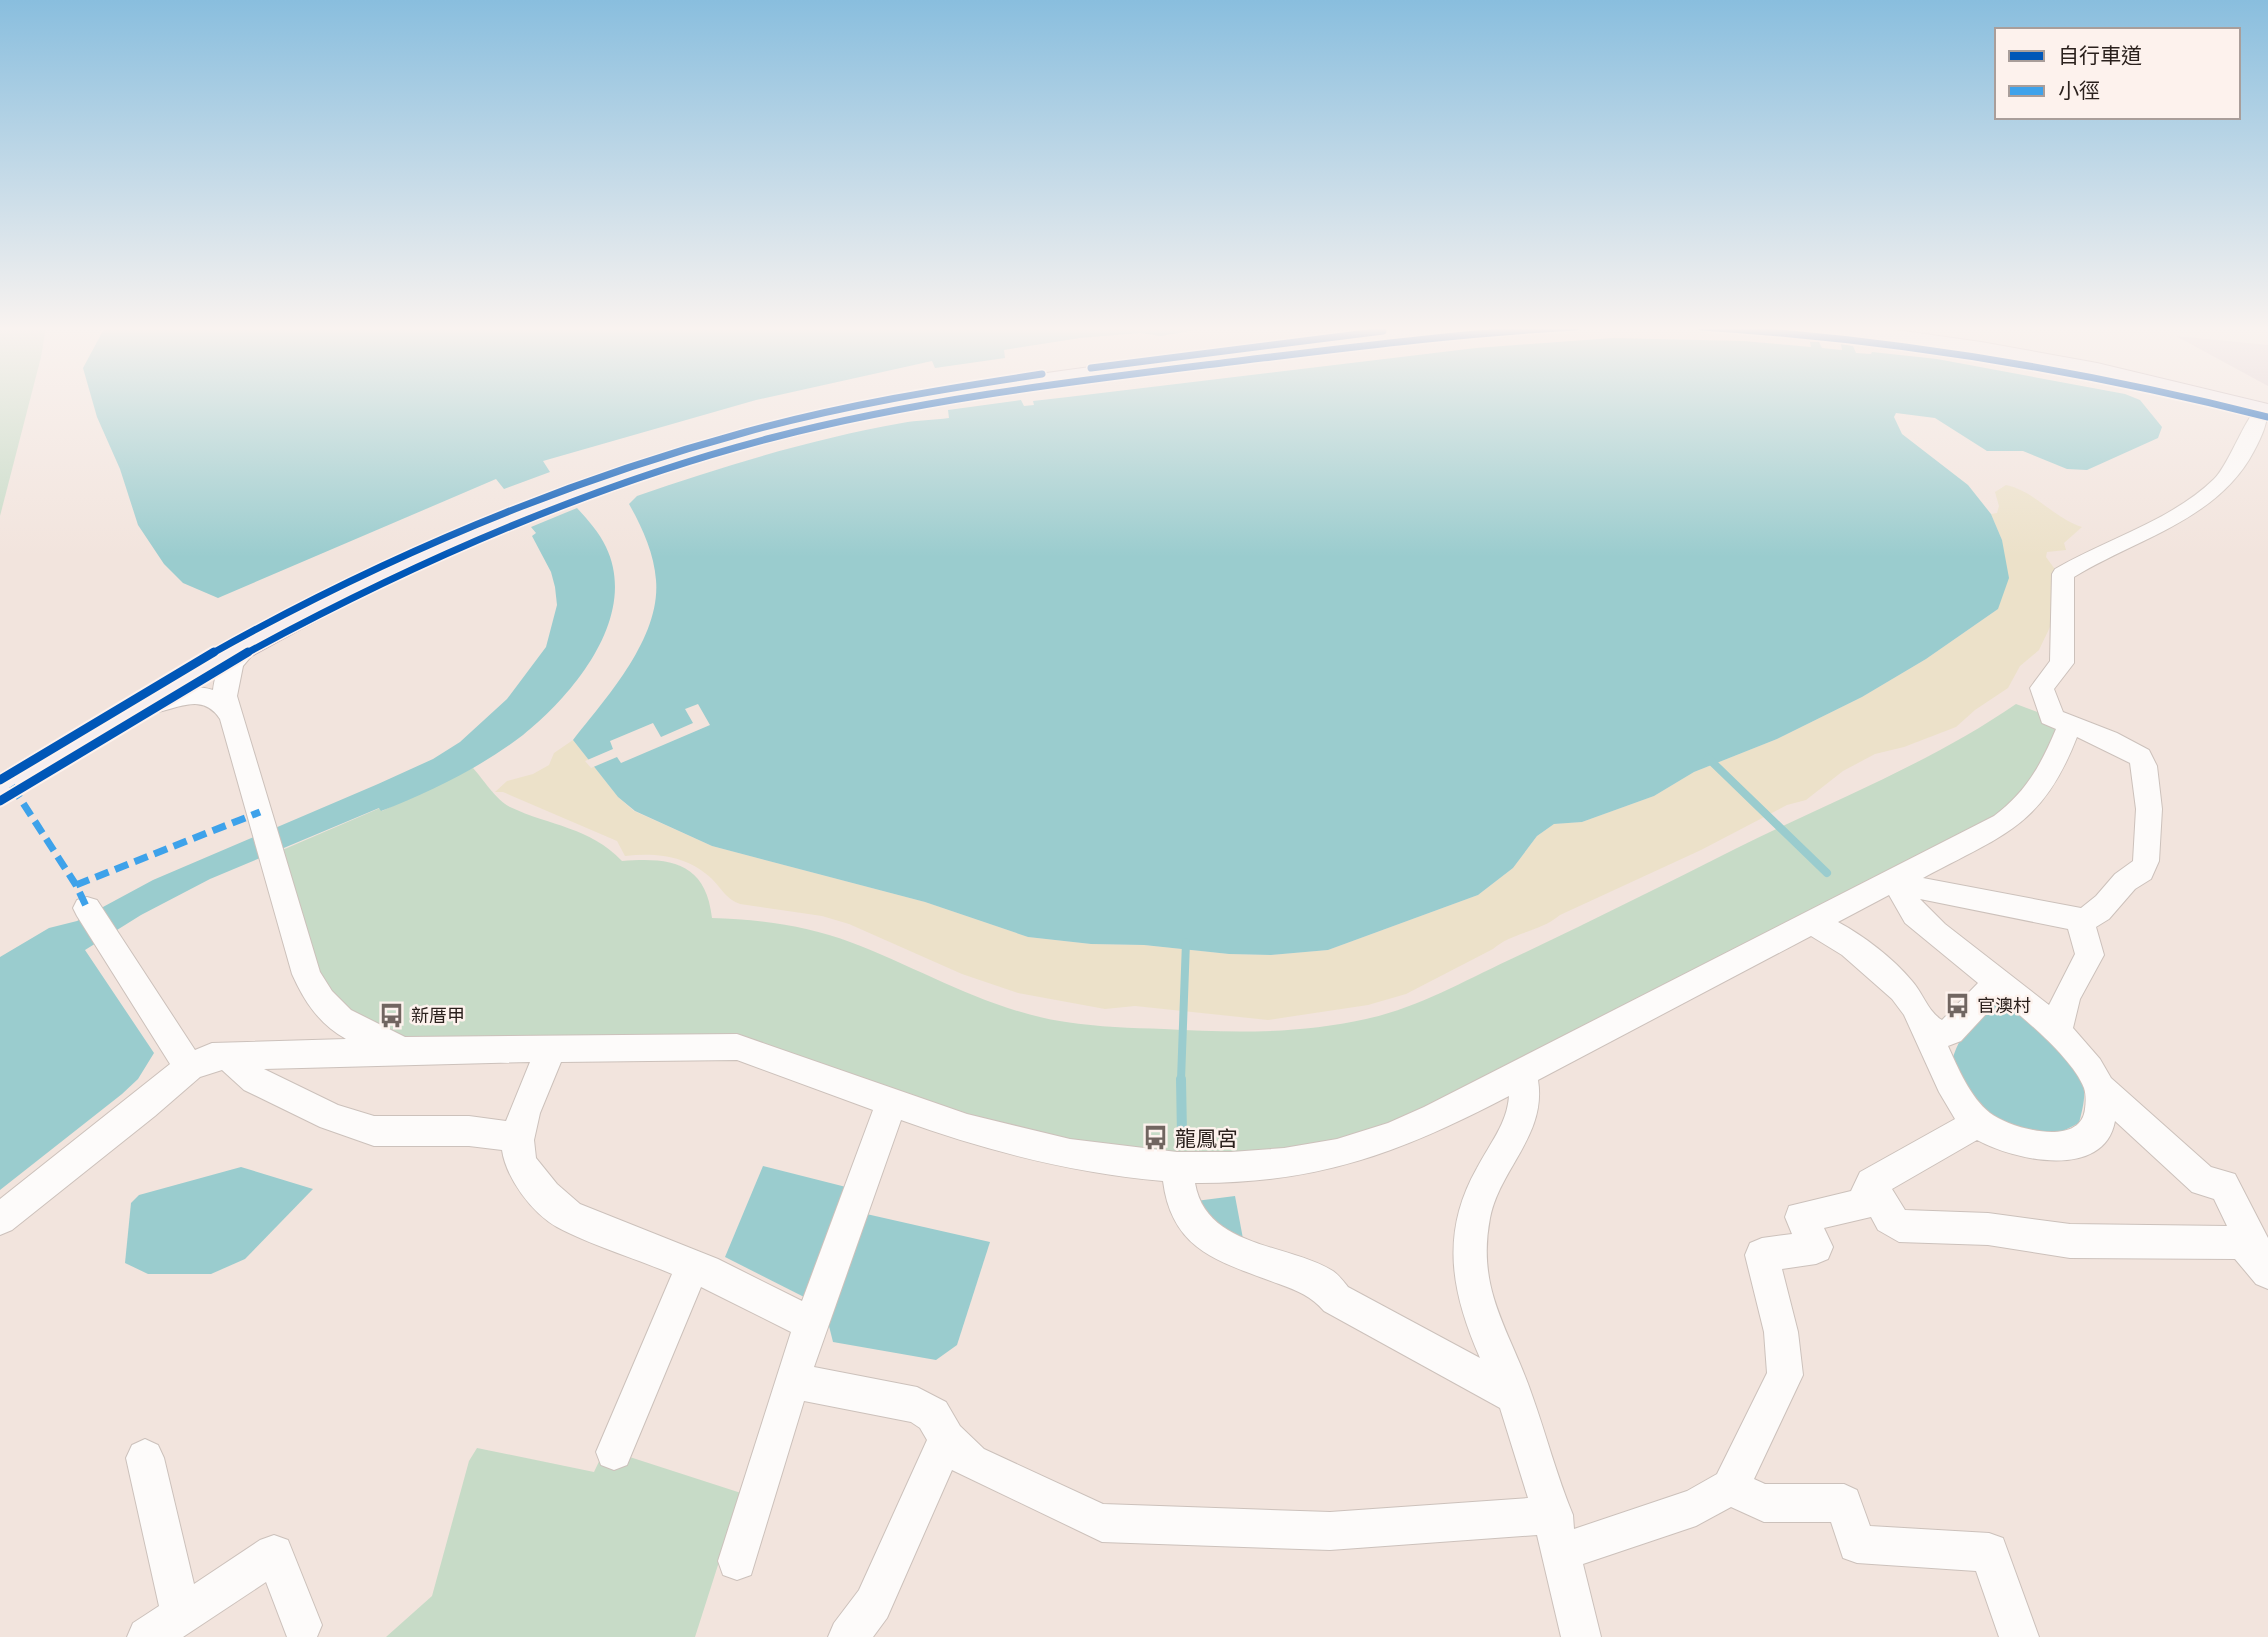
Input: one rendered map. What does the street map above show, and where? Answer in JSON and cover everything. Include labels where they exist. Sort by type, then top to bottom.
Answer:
[{"type":"main road","points":[[0,790],[129,711],[254,640],[383,574],[509,517],[652,465],[789,426],[891,403]]},
{"type":"main road","points":[[2238,403],[2266,410]]},
{"type":"street","points":[[1903,877],[1909,886],[2081,920],[2090,919],[2101,910],[2128,875],[2141,871],[2146,861],[2149,809],[2144,766],[2140,757],[2118,744],[2051,717],[2051,708],[2042,688],[2062,663],[2063,574],[2103,549],[2206,497],[2234,468],[2266,410]]},
{"type":"street","points":[[225,685],[233,660],[254,640]]},
{"type":"street","points":[[180,681],[197,674],[216,671],[221,674],[230,716],[274,856],[306,974],[326,1008],[356,1031],[415,1050]]},
{"type":"street","points":[[129,711],[193,696],[220,700],[230,716]]},
{"type":"street","points":[[0,1219],[144,1106],[189,1067],[204,1058],[228,1056],[415,1050],[737,1047],[991,1136],[1041,1149],[1140,1165],[1178,1168],[1276,1163],[1358,1147],[1430,1120],[1971,841],[2026,807],[2041,789],[2054,765],[2070,724]]},
{"type":"street","points":[[1903,877],[1900,889],[1915,915],[2058,1030],[2088,1067],[2100,1088],[2203,1181],[2224,1185],[2258,1252]]},
{"type":"street","points":[[87,908],[189,1067]]},
{"type":"street","points":[[2058,1030],[2066,997],[2090,955],[2081,920]]},
{"type":"street","points":[[1808,924],[1820,926],[1845,941],[1896,982],[1914,1005],[1950,1080],[1978,1123],[2000,1136],[2043,1147],[2067,1147],[2091,1137],[2102,1119],[2100,1088]]},
{"type":"street","points":[[1922,1022],[1932,1031],[1942,1034],[1950,1032],[1994,986],[1987,972]]},
{"type":"street","points":[[551,1049],[522,1124],[518,1153],[523,1166],[551,1201],[568,1215],[693,1266],[811,1324]]},
{"type":"street","points":[[228,1056],[256,1080],[331,1117],[374,1131],[469,1131],[519,1137]]},
{"type":"street","points":[[1522,1074],[1526,1091],[1524,1113],[1515,1135],[1480,1196],[1474,1218],[1471,1251],[1475,1297],[1515,1396],[1554,1515],[1581,1637]]},
{"type":"street","points":[[737,1561],[811,1324],[891,1103]]},
{"type":"street","points":[[1562,1552],[1696,1507],[1730,1487],[1786,1374],[1781,1332],[1762,1255],[1816,1247],[1801,1217],[1862,1205],[1871,1183],[1978,1123]]},
{"type":"street","points":[[1178,1168],[1179,1191],[1185,1210],[1195,1227],[1208,1237],[1222,1246],[1323,1284],[1336,1299],[1515,1396]]},
{"type":"street","points":[[1871,1183],[1890,1219],[1899,1226],[1988,1229],[2070,1241],[2258,1252]]},
{"type":"street","points":[[614,1451],[693,1266]]},
{"type":"street","points":[[792,1381],[917,1405],[933,1415],[947,1439],[971,1462],[1102,1523],[1330,1531],[1554,1515]]},
{"type":"street","points":[[848,1637],[873,1604],[947,1439]]},
{"type":"street","points":[[145,1458],[181,1614]]},
{"type":"street","points":[[1730,1487],[1764,1503],[1844,1503],[1857,1544],[1989,1552],[2019,1637]]},
{"type":"street","points":[[147,1637],[274,1554],[302,1625]]},
{"type":"green space","points":[[0,403],[29,403],[0,516]]},
{"type":"green space","points":[[2016,704],[2070,724],[2026,807],[1387,1138],[1140,1165],[737,1047],[415,1050],[338,1020],[273,854],[380,808],[382,811],[473,768],[505,804],[583,834],[610,850],[622,861],[655,860],[683,867],[694,874],[702,885],[712,918],[782,924],[834,936],[983,999],[1038,1017],[1127,1028],[1291,1030],[1366,1019],[1439,994],[1914,764],[1983,726]]},
{"type":"green space","points":[[477,1448],[594,1472],[605,1449],[741,1493],[695,1637],[386,1637],[432,1596],[469,1461]]},
{"type":"sand","points":[[2006,485],[2026,493],[2063,518],[2082,527],[2064,543],[2066,550],[2047,552],[2046,557],[2054,568],[2050,627],[2039,650],[2020,666],[2008,688],[1975,710],[1956,727],[1904,747],[1875,754],[1843,771],[1806,800],[1787,805],[1701,850],[1560,915],[1543,926],[1508,939],[1406,994],[1368,1005],[1268,1020],[1135,1006],[1105,1009],[1018,993],[962,974],[849,924],[822,916],[740,904],[728,897],[712,879],[693,865],[660,855],[625,856],[617,841],[503,792],[495,792],[507,781],[533,774],[549,765],[554,753],[573,740],[618,797],[634,811],[712,846],[925,902],[1028,937],[1229,954],[1271,955],[1328,950],[1478,895],[1513,868],[1537,836],[1554,824],[1582,822],[1654,796],[1694,772],[1777,739],[1862,697],[1926,659],[1998,609],[2002,540],[1991,514],[1997,513],[1999,506],[1995,492]]},
{"type":"water","points":[[93,403],[744,403],[543,461],[550,472],[504,489],[496,479],[218,598],[183,583],[164,564],[138,525],[120,469]]},
{"type":"water","points":[[996,403],[2143,403],[2162,427],[2158,438],[2087,470],[2067,469],[2023,451],[1987,451],[1935,418],[1896,413],[1894,417],[1902,434],[1968,485],[1991,514],[2002,540],[2009,578],[1998,609],[1926,659],[1862,697],[1777,739],[1694,772],[1654,796],[1582,822],[1554,824],[1537,836],[1513,868],[1478,895],[1328,950],[1271,955],[1229,954],[1028,937],[925,902],[712,846],[635,811],[618,797],[573,740],[629,666],[650,624],[656,580],[647,540],[629,504],[637,496],[801,445],[902,423],[949,418],[948,410]]},
{"type":"water","points":[[577,508],[597,531],[606,547],[614,573],[614,600],[608,626],[596,652],[562,698],[523,735],[455,778],[400,804],[381,811],[379,808],[210,879],[141,915],[85,950],[154,1053],[138,1079],[122,1094],[0,1190],[0,957],[49,928],[77,921],[153,880],[378,784],[433,759],[460,742],[507,699],[546,647],[557,605],[555,587],[551,572],[532,536],[536,533],[531,527]]},
{"type":"water","points":[[1998,995],[2065,1054],[2080,1075],[2084,1092],[2079,1123],[2053,1136],[2017,1131],[1983,1111],[1952,1061],[1965,1033]]},
{"type":"water","points":[[763,1166],[850,1188],[810,1300],[725,1257]]},
{"type":"water","points":[[241,1167],[313,1189],[245,1259],[211,1274],[148,1274],[125,1263],[131,1203],[139,1195]]},
{"type":"water","points":[[1235,1196],[1244,1244],[1188,1202]]},
{"type":"water","points":[[862,1213],[990,1242],[957,1345],[936,1360],[833,1342],[827,1318]]},
{"type":"pier","points":[[698,704],[710,725],[621,763],[617,757],[591,768],[585,761],[613,749],[610,741],[653,723],[661,737],[693,723],[685,709]]},
{"type":"waterway","points":[[1708,758],[1827,873]]},
{"type":"waterway","points":[[1181,1080],[1186,942]]},
{"type":"waterway","points":[[1181,1080],[1182,1135]]},
{"type":"marked path","points":[[12,786],[76,885],[87,908]]},
{"type":"marked path","points":[[76,885],[260,812]]},
{"type":"cycle path","points":[[0,780],[248,633],[374,569],[466,528],[558,492],[652,460],[747,432],[868,403]]},
{"type":"cycle path","points":[[0,801],[241,656],[365,591],[493,533],[571,502],[691,461],[812,428],[938,403]]},
{"type":"cycle path","points":[[2214,403],[2268,417]]},
{"type":"place","name":"官澳村","points":[[1957,1006]]},
{"type":"place","name":"新厝甲","points":[[391,1016]]},
{"type":"place","name":"龍鳳宮","points":[[1155,1138]]}]
